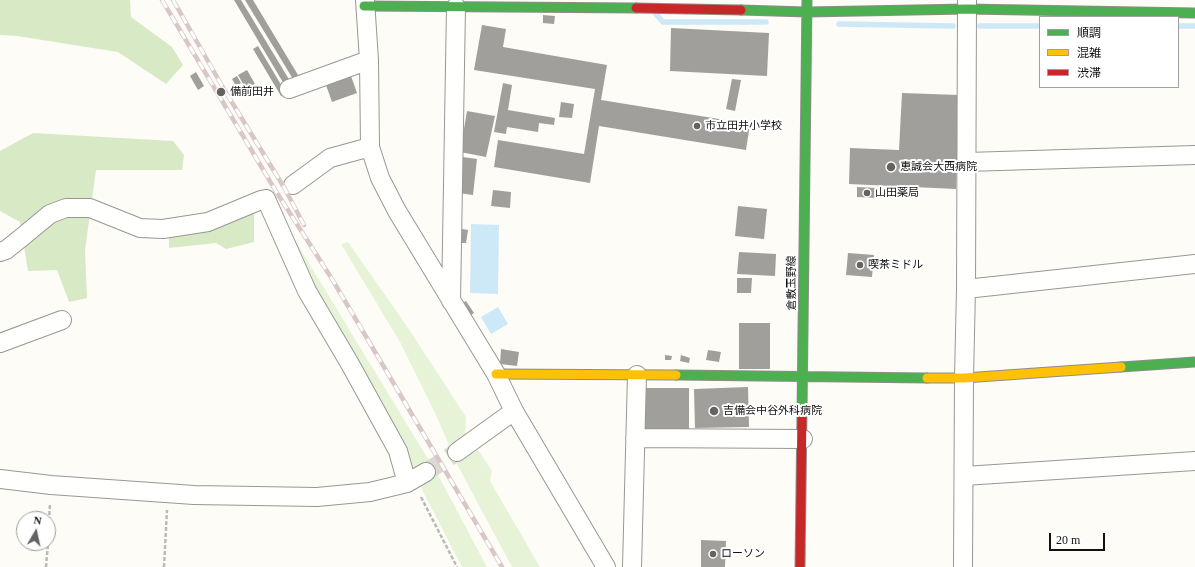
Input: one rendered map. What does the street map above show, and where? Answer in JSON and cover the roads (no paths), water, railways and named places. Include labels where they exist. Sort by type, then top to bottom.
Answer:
[{"type":"street","name":"倉敷玉野線","points":[[800,567],[804,376],[807,0]]},
{"type":"street","points":[[606,567],[514,411],[496,374],[396,211],[380,178],[370,147],[369,60],[365,3],[456,7],[652,5],[807,12],[967,5],[1195,13]]},
{"type":"street","points":[[963,567],[967,5]]},
{"type":"street","points":[[451,301],[456,7]]},
{"type":"street","points":[[289,89],[369,60]]},
{"type":"street","points":[[293,185],[330,158],[370,147]]},
{"type":"street","points":[[967,162],[1195,155]]},
{"type":"street","points":[[0,252],[6,250],[50,214],[66,208],[90,208],[140,228],[163,228],[208,222],[266,199],[307,291],[350,364],[398,451],[415,478],[370,492],[317,497],[194,496],[51,485],[0,479]]},
{"type":"street","points":[[966,289],[1195,264]]},
{"type":"street","points":[[0,343],[62,320]]},
{"type":"street","points":[[496,374],[964,378],[1195,362]]},
{"type":"street","points":[[632,567],[637,375]]},
{"type":"street","points":[[457,452],[514,411]]},
{"type":"street","points":[[635,438],[803,439]]},
{"type":"street","points":[[964,476],[1195,461]]},
{"type":"water","points":[[471,224],[499,225],[498,294],[470,293]]},
{"type":"water","points":[[498,307],[508,324],[491,334],[481,317]]},
{"type":"waterway","points":[[656,14],[663,22],[766,22]]},
{"type":"waterway","points":[[839,24],[953,26]]},
{"type":"waterway","points":[[980,26],[1039,26]]},
{"type":"waterway","points":[[1179,26],[1195,26]]},
{"type":"tunnel","points":[[426,472],[457,452]]},
{"type":"railway","points":[[162,0],[277,193],[332,279],[502,567]]},
{"type":"railway","points":[[173,0],[225,91],[285,189],[304,225]]},
{"type":"place","name":"備前田井","points":[[221,92]]},
{"type":"place","name":"市立田井小学校","points":[[697,126]]},
{"type":"place","name":"恵誠会大西病院","points":[[891,167]]},
{"type":"place","name":"山田薬局","points":[[867,193]]},
{"type":"place","name":"喫茶ミドル","points":[[860,265]]},
{"type":"place","name":"吉備会中谷外科病院","points":[[714,411]]},
{"type":"place","name":"ローソン","points":[[713,554]]}]
